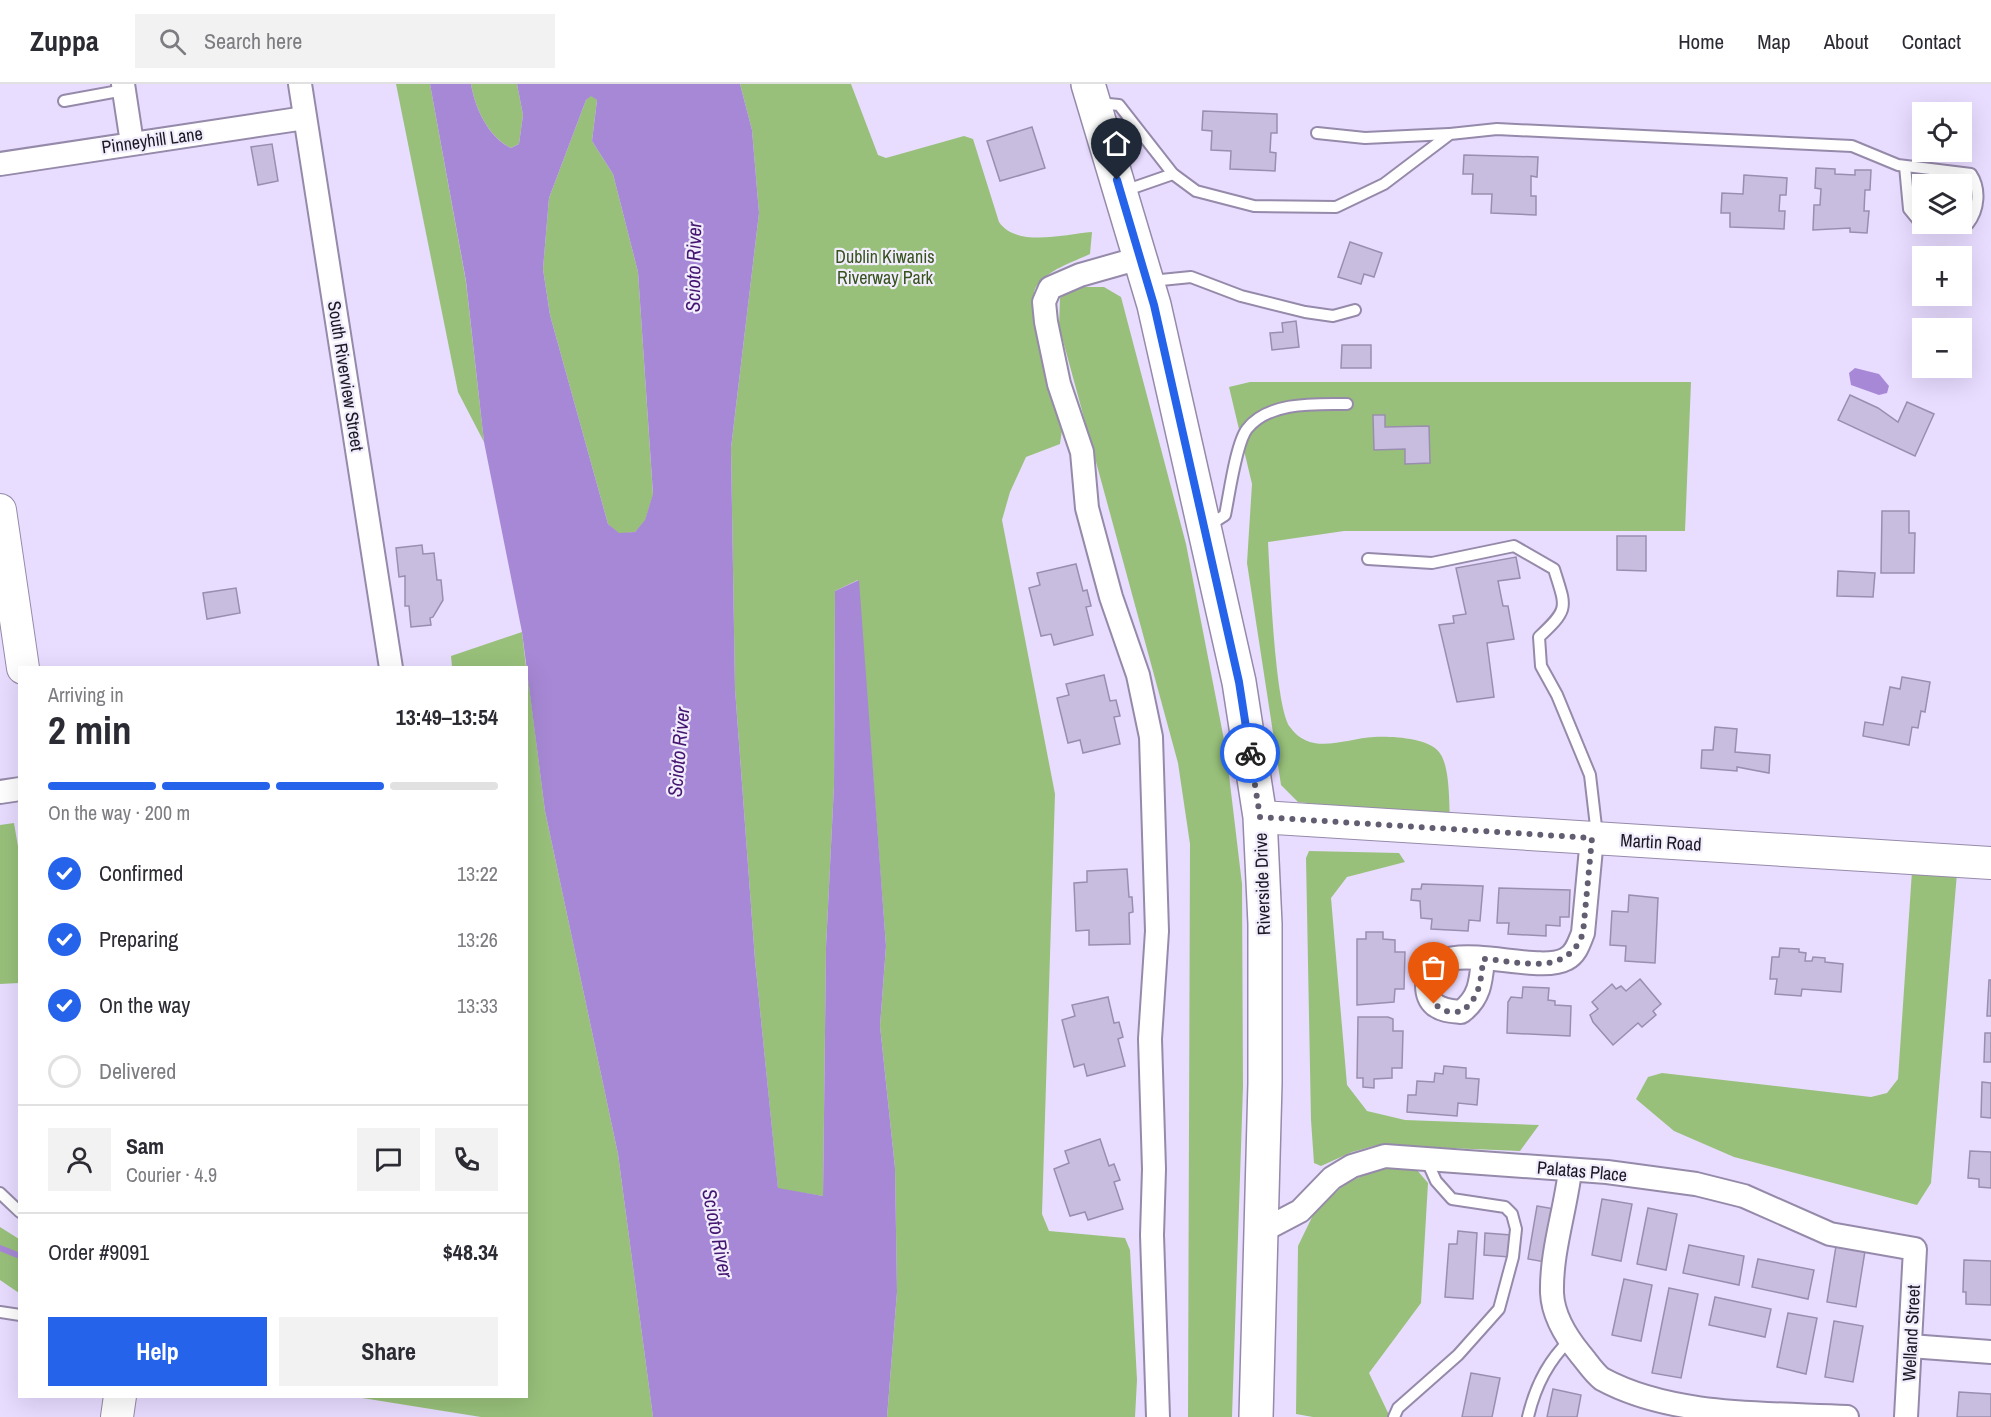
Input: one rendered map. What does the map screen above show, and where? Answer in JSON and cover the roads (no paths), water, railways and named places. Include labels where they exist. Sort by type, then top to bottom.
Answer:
[{"type":"main road","name":"Riverside Drive","points":[[1091,93],[1144,270],[1205,528],[1239,682],[1260,817],[1265,924],[1262,1231],[1256,1417]]},
{"type":"street","name":"South Riverview Street","points":[[300,84],[391,666]]},
{"type":"street","points":[[123,87],[132,142]]},
{"type":"street","name":"Pinneyhill Lane","points":[[0,164],[305,117]]},
{"type":"street","points":[[1144,270],[1080,275],[1050,288],[1044,302],[1059,384],[1082,452],[1087,508],[1112,597],[1138,675],[1151,737],[1157,931],[1150,1039],[1154,1169],[1152,1235],[1158,1417]]},
{"type":"street","points":[[0,510],[23,666]]},
{"type":"street","points":[[0,792],[18,789]]},
{"type":"street","name":"Martin Road","points":[[1260,817],[1991,863]]},
{"type":"street","points":[[1483,959],[1551,964],[1566,959],[1578,948],[1583,933],[1594,838]]},
{"type":"street","name":"Palatas Place","points":[[1262,1231],[1300,1210],[1332,1178],[1352,1166],[1384,1156],[1497,1162],[1570,1171],[1631,1174],[1696,1184],[1744,1196],[1830,1234],[1915,1249]]},
{"type":"street","points":[[1570,1171],[1553,1263],[1552,1296],[1569,1341],[1601,1378],[1634,1396],[1680,1412],[1735,1416],[1847,1417]]},
{"type":"street","name":"Welland Street","points":[[1906,1417],[1915,1249]]},
{"type":"street","points":[[1910,1346],[1991,1352]]},
{"type":"street","points":[[117,1417],[120,1398]]},
{"type":"lane","points":[[64,101],[123,87]]},
{"type":"lane","points":[[1091,93],[1119,105],[1173,174],[1196,191],[1254,206],[1336,207],[1384,184],[1450,134]]},
{"type":"lane","points":[[1317,134],[1365,138],[1497,129],[1852,146],[1905,166],[1971,174]]},
{"type":"lane","points":[[1905,166],[1909,209],[1912,213]]},
{"type":"lane","points":[[1121,192],[1173,174]]},
{"type":"lane","points":[[1972,175],[1978,184],[1975,215],[1972,219]]},
{"type":"lane","points":[[1144,270],[1191,277],[1241,296],[1305,312],[1333,316],[1355,310]]},
{"type":"lane","points":[[1205,528],[1225,515],[1246,430],[1263,416],[1300,405],[1347,404]]},
{"type":"lane","points":[[1368,559],[1432,563],[1514,546],[1554,568],[1564,600],[1560,617],[1539,637],[1541,666],[1557,695],[1590,775],[1594,838]]},
{"type":"lane","points":[[1394,1417],[1398,1408],[1458,1355],[1499,1309],[1514,1257],[1516,1229],[1512,1214],[1505,1207],[1452,1199],[1436,1181],[1426,1158]]},
{"type":"lane","points":[[0,1193],[18,1210]]},
{"type":"lane","points":[[0,1312],[18,1315]]},
{"type":"lane","points":[[1527,1417],[1534,1391],[1552,1358],[1569,1341]]},
{"type":"water","name":"Scioto River","points":[[430,84],[471,84],[479,112],[489,129],[511,148],[519,144],[523,115],[517,84],[740,84],[752,130],[759,213],[731,448],[735,689],[755,960],[778,1188],[823,1196],[826,947],[834,785],[835,591],[859,580],[886,946],[880,1026],[895,1168],[897,1292],[887,1417],[653,1417],[618,1154],[545,811],[528,666],[484,442],[466,281]],"holes":[[[591,96],[597,100],[592,141],[613,174],[638,272],[653,494],[645,520],[635,532],[619,533],[608,524],[550,315],[543,269],[549,198],[586,100]]]},
{"type":"water","points":[[1855,368],[1879,374],[1889,386],[1887,393],[1879,395],[1851,385],[1849,373]]},
{"type":"waterway","points":[[0,1248],[18,1255]]},
{"type":"park label","name":"Dublin Kiwanis Riverway Park","points":[[885,266]]}]
